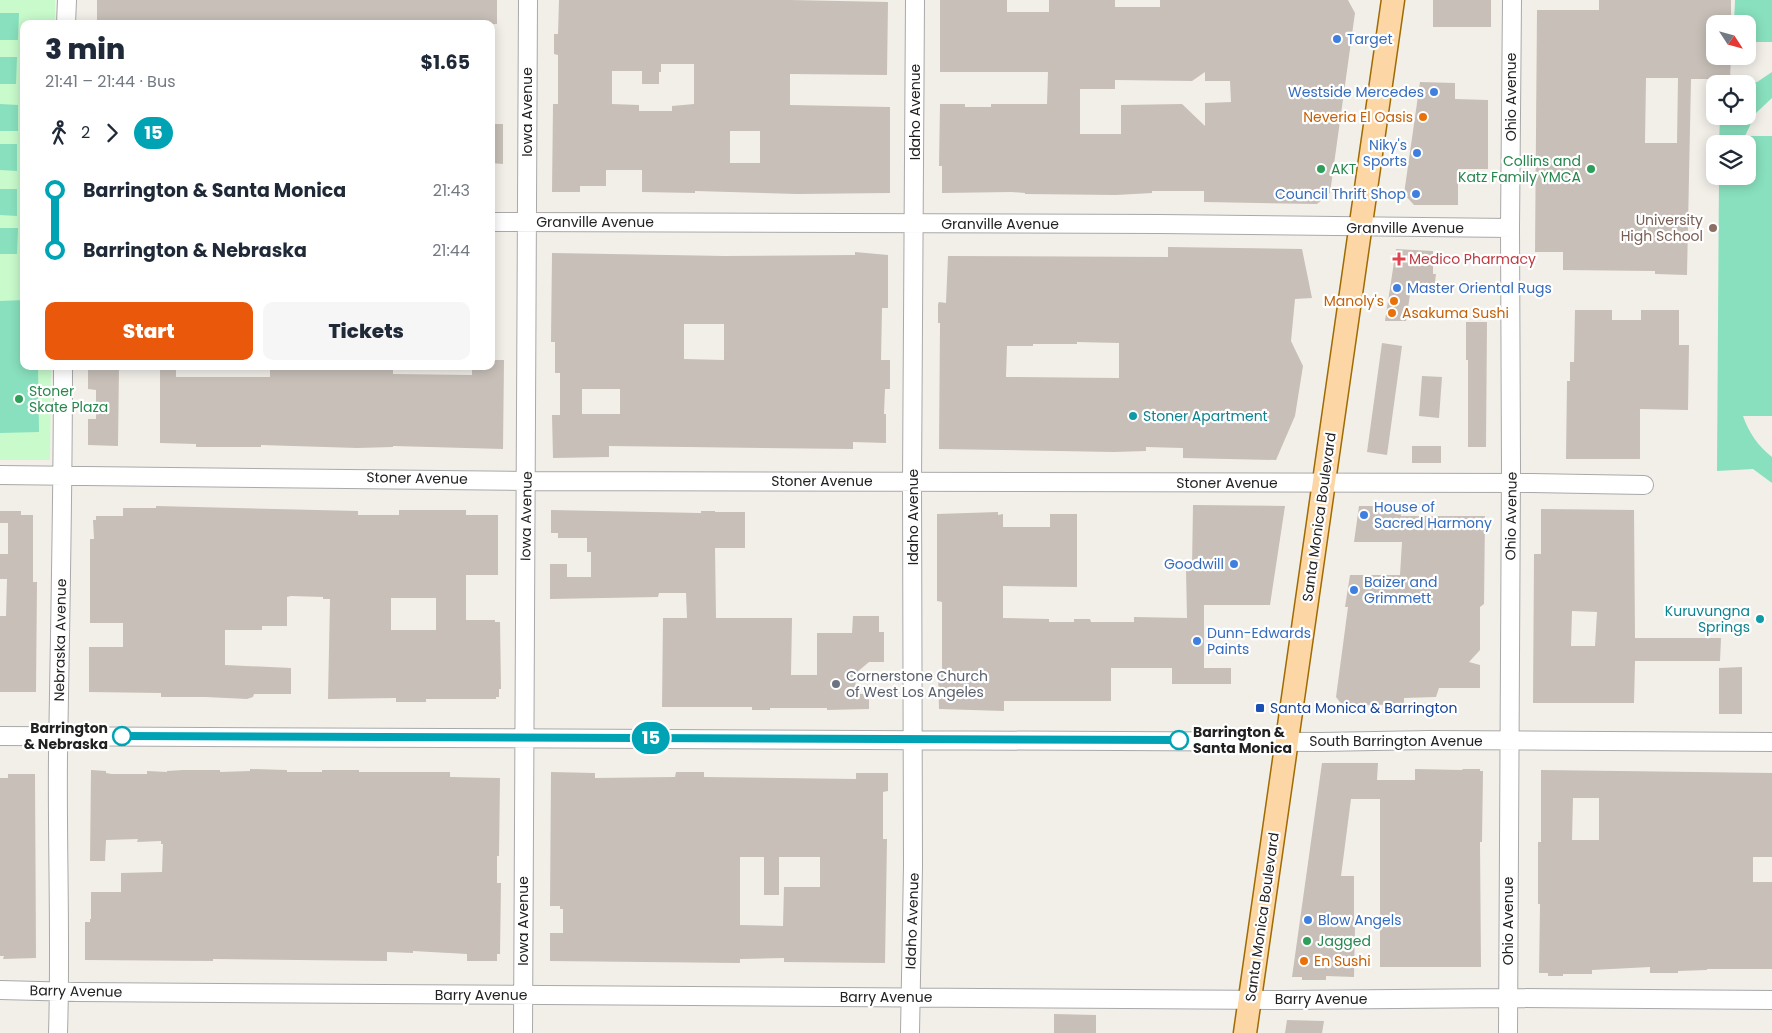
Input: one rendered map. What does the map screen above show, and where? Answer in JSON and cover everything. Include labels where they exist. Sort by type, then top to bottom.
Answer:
[{"type":"main road","name":"Santa Monica Boulevard","points":[[1245,1033],[1393,0]]},
{"type":"street","points":[[66,20],[67,0]]},
{"type":"street","name":"Iowa Avenue","points":[[523,1033],[528,0]]},
{"type":"street","name":"Idaho Avenue","points":[[910,1033],[913,866],[914,609],[912,482],[915,0]]},
{"type":"street","name":"Ohio Avenue","points":[[1508,1033],[1512,0]]},
{"type":"street","name":"Granville Avenue","points":[[495,222],[1160,224],[1510,228]]},
{"type":"street","name":"Nebraska Avenue","points":[[58,1033],[60,991],[58,869],[63,370]]},
{"type":"street","name":"Stoner Avenue","points":[[0,475],[526,481],[1510,483],[1644,485]]},
{"type":"street","name":"South Barrington Avenue","points":[[0,736],[1772,742]]},
{"type":"street","name":"Barry Avenue","points":[[0,990],[523,995],[1772,1000]]},
{"type":"green space","points":[[0,0],[55,0],[55,20],[20,20],[20,370],[51,370],[50,460],[0,460]]},
{"type":"green space","points":[[1735,0],[1772,0],[1772,42],[1756,42],[1756,15],[1734,15]]},
{"type":"green space","points":[[0,13],[19,13],[18,40],[0,40]]},
{"type":"green space","points":[[0,57],[17,57],[16,84],[0,84]]},
{"type":"green space","points":[[1772,72],[1772,98],[1756,113],[1756,82]]},
{"type":"green space","points":[[0,104],[18,105],[18,131],[0,131]]},
{"type":"green space","points":[[1720,125],[1750,125],[1745,135],[1719,135]]},
{"type":"green space","points":[[1756,136],[1772,136],[1772,416],[1743,416],[1755,439],[1772,457],[1772,483],[1753,469],[1717,471],[1719,185],[1756,185]]},
{"type":"green space","points":[[0,144],[17,144],[17,171],[0,170]]},
{"type":"green space","points":[[0,189],[17,189],[17,216],[0,215]]},
{"type":"green space","points":[[0,228],[18,228],[17,254],[0,254]]},
{"type":"green space","name":"Stoner Skate Plaza","points":[[20,300],[20,370],[38,370],[39,432],[0,433],[0,301]]},
{"type":"building","points":[[97,0],[497,0],[497,24],[495,24],[495,20],[97,20]]},
{"type":"building","points":[[559,0],[888,2],[887,75],[790,74],[790,105],[890,107],[890,193],[642,192],[642,170],[606,170],[606,186],[580,186],[580,192],[552,192],[553,104],[558,104],[558,55],[554,54],[554,34],[558,34]],"holes":[[[661,64],[694,64],[694,104],[672,106],[672,111],[639,111],[639,105],[612,104],[612,71],[642,71],[642,84],[659,84]],[[730,131],[760,131],[760,163],[730,163]]]},
{"type":"building","points":[[940,0],[1007,0],[1007,12],[1049,12],[1049,0],[1115,0],[1115,7],[1160,7],[1160,0],[1348,0],[1355,13],[1330,193],[1317,204],[1204,202],[1204,191],[1152,191],[1152,193],[1116,195],[1025,194],[1011,192],[942,193],[942,166],[939,166],[940,104],[965,104],[965,107],[991,107],[991,104],[1047,104],[1048,72],[940,72]],"holes":[[[1205,72],[1205,81],[1230,81],[1231,102],[1205,103],[1205,126],[1182,104],[1121,105],[1121,134],[1080,134],[1080,89],[1115,89],[1115,80],[1192,81]]]},
{"type":"building","points":[[1433,0],[1491,0],[1491,27],[1433,27]]},
{"type":"building","points":[[1599,0],[1731,0],[1731,15],[1706,15],[1706,65],[1731,65],[1730,75],[1706,75],[1706,79],[1691,79],[1687,275],[1655,274],[1655,271],[1563,270],[1563,252],[1535,252],[1537,10],[1599,10]],"holes":[[[1646,78],[1678,78],[1677,143],[1645,143]]]},
{"type":"building","points":[[1420,82],[1455,83],[1455,99],[1488,100],[1488,169],[1458,169],[1458,205],[1414,205],[1404,194]]},
{"type":"building","points":[[495,124],[503,124],[503,164],[495,163]]},
{"type":"building","points":[[1168,247],[1302,249],[1312,298],[1295,299],[1291,341],[1303,366],[1295,416],[1276,460],[1183,458],[1183,448],[1146,447],[1146,451],[1114,452],[939,449],[940,323],[938,323],[938,304],[939,302],[946,303],[948,256],[1168,257]],"holes":[[[1077,342],[1119,343],[1119,378],[1006,377],[1007,346],[1077,344]]]},
{"type":"building","points":[[1396,249],[1433,251],[1433,274],[1436,274],[1434,290],[1411,288],[1406,321],[1385,321]]},
{"type":"building","points":[[855,252],[888,255],[888,308],[882,308],[881,360],[890,360],[890,389],[885,389],[886,443],[853,442],[853,449],[609,446],[609,457],[553,458],[552,415],[560,415],[560,373],[555,373],[555,342],[551,342],[552,253],[725,256],[855,255]],"holes":[[[684,324],[724,324],[724,360],[684,359]],[[582,389],[620,389],[620,414],[582,414]]]},
{"type":"building","points":[[1575,310],[1612,310],[1612,320],[1641,320],[1641,310],[1679,310],[1679,345],[1689,345],[1688,410],[1640,409],[1640,459],[1566,459],[1567,381],[1570,381],[1570,362],[1574,362]]},
{"type":"building","points":[[1466,322],[1487,322],[1486,447],[1468,447]]},
{"type":"building","points":[[1382,343],[1402,346],[1387,455],[1367,452]]},
{"type":"building","points":[[495,360],[504,360],[503,449],[261,445],[261,447],[196,447],[196,444],[160,443],[160,370],[176,370],[176,377],[270,377],[270,370],[393,370],[393,374],[472,375],[472,370],[495,370]]},
{"type":"building","points":[[88,370],[119,370],[118,446],[88,445],[88,419],[96,419],[96,390],[88,389]]},
{"type":"building","points":[[1422,376],[1442,377],[1439,418],[1419,416]]},
{"type":"building","points":[[1412,446],[1441,446],[1441,463],[1412,463]]},
{"type":"building","points":[[1193,505],[1285,506],[1270,605],[1204,605],[1204,668],[1231,668],[1231,684],[1172,684],[1172,668],[1111,668],[1111,701],[1004,701],[1004,711],[939,709],[938,673],[942,670],[942,602],[937,601],[937,514],[998,512],[998,515],[1003,514],[1003,527],[1050,527],[1050,514],[1077,514],[1077,587],[1003,586],[1003,618],[1049,619],[1049,622],[1074,622],[1074,619],[1090,619],[1091,622],[1134,622],[1134,617],[1187,618],[1186,569],[1192,568]]},
{"type":"building","points":[[156,506],[358,511],[358,515],[399,515],[399,510],[466,510],[466,515],[498,515],[498,575],[466,575],[466,620],[495,620],[495,622],[500,622],[501,689],[499,689],[499,697],[496,697],[496,699],[426,699],[426,702],[396,702],[396,698],[328,699],[330,599],[291,596],[287,597],[287,626],[262,626],[262,630],[225,630],[225,665],[291,668],[291,694],[254,694],[253,697],[247,699],[161,697],[161,693],[89,692],[89,647],[123,647],[123,623],[90,623],[90,539],[94,539],[93,520],[96,520],[96,516],[123,516],[123,508],[156,508]],"holes":[[[391,598],[436,598],[436,630],[391,630]]]},
{"type":"building","points":[[1359,506],[1401,506],[1401,516],[1485,516],[1484,604],[1480,607],[1480,650],[1469,662],[1480,665],[1480,688],[1439,688],[1436,697],[1404,698],[1404,704],[1343,706],[1336,697],[1348,607],[1345,607],[1350,575],[1400,575],[1402,542],[1354,542]]},
{"type":"building","points":[[1541,509],[1634,510],[1635,638],[1721,638],[1720,661],[1635,661],[1634,703],[1533,703],[1534,554],[1541,554]],"holes":[[[1572,611],[1597,612],[1595,646],[1571,646]]]},
{"type":"building","points":[[551,510],[745,512],[745,548],[715,548],[716,618],[792,618],[791,675],[817,675],[817,633],[852,633],[853,616],[879,616],[879,632],[884,632],[884,662],[869,662],[856,673],[855,694],[869,694],[869,709],[770,708],[770,710],[752,710],[752,707],[662,707],[663,618],[687,618],[686,593],[659,593],[658,597],[550,599],[550,564],[567,564],[567,577],[591,577],[591,552],[587,552],[587,538],[558,538],[558,533],[551,533]]},
{"type":"building","points":[[0,511],[21,511],[21,515],[33,515],[33,582],[37,582],[36,692],[0,692],[0,616],[6,616],[7,579],[0,579],[0,554],[8,554],[8,523],[0,523]]},
{"type":"building","points":[[1742,667],[1742,714],[1719,714],[1719,668]]},
{"type":"building","points":[[1322,763],[1378,763],[1377,780],[1415,780],[1415,769],[1480,769],[1480,771],[1483,771],[1482,842],[1480,842],[1481,967],[1380,967],[1380,799],[1351,799],[1341,876],[1354,876],[1354,977],[1326,976],[1326,980],[1302,980],[1302,977],[1292,977]]},
{"type":"building","points":[[250,769],[287,770],[287,772],[359,770],[359,772],[450,772],[450,777],[500,778],[497,883],[501,883],[500,954],[497,954],[497,961],[467,961],[467,954],[413,951],[413,953],[387,952],[387,961],[85,960],[85,922],[90,922],[91,919],[91,892],[121,892],[121,873],[162,872],[163,844],[161,844],[161,841],[137,842],[138,839],[106,840],[105,861],[90,861],[91,770],[106,771],[106,773],[112,774],[147,774],[147,771],[220,770],[220,772],[250,771]]},
{"type":"building","points":[[1541,770],[1772,773],[1772,857],[1753,857],[1753,882],[1772,882],[1772,969],[1707,969],[1678,971],[1678,973],[1650,973],[1650,967],[1592,970],[1592,974],[1563,974],[1563,976],[1548,976],[1548,973],[1539,973],[1540,904],[1538,904],[1538,842],[1541,842]],"holes":[[[1573,798],[1599,798],[1599,840],[1572,840]]]},
{"type":"building","points":[[551,772],[595,773],[595,778],[675,777],[676,772],[704,772],[704,777],[856,779],[856,773],[888,773],[888,791],[883,792],[883,839],[887,839],[885,963],[784,962],[784,958],[740,959],[740,963],[550,961],[550,933],[563,933],[563,909],[560,909],[560,906],[550,906]],"holes":[[[740,857],[764,857],[764,895],[779,895],[779,857],[820,857],[820,887],[784,887],[783,926],[740,925]]]},
{"type":"building","points":[[8,774],[35,774],[36,958],[3,959],[4,956],[0,956],[0,778],[8,778]]},
{"type":"building","points":[[1054,1014],[1096,1015],[1096,1033],[1054,1033]]},
{"type":"building","points":[[1287,1020],[1324,1021],[1322,1033],[1285,1033]]},
{"type":"bus line","name":"15","points":[[122,736],[1179,740]]},
{"type":"place","name":"Target","points":[[1337,39]]},
{"type":"place","name":"Westside Mercedes","points":[[1434,92]]},
{"type":"place","name":"Neveria El Oasis","points":[[1423,117]]},
{"type":"place","name":"Niky's Sports","points":[[1417,153]]},
{"type":"place","name":"AKT","points":[[1321,169]]},
{"type":"place","name":"Collins and Katz Family YMCA","points":[[1591,169]]},
{"type":"place","name":"Council Thrift Shop","points":[[1416,194]]},
{"type":"place","name":"University High School","points":[[1713,228]]},
{"type":"place","name":"Medico Pharmacy","points":[[1399,259]]},
{"type":"place","name":"Master Oriental Rugs","points":[[1397,288]]},
{"type":"place","name":"Manoly's","points":[[1394,301]]},
{"type":"place","name":"Asakuma Sushi","points":[[1392,313]]},
{"type":"place","name":"Stoner Skate Plaza","points":[[19,399]]},
{"type":"place","name":"Stoner Apartment","points":[[1133,416]]},
{"type":"place","name":"House of Sacred Harmony","points":[[1364,515]]},
{"type":"place","name":"Goodwill","points":[[1234,564]]},
{"type":"place","name":"Baizer and Grimmett","points":[[1354,590]]},
{"type":"place","name":"Kuruvungna Springs","points":[[1760,619]]},
{"type":"place","name":"Dunn-Edwards Paints","points":[[1197,641]]},
{"type":"place","name":"Cornerstone Church of West Los Angeles","points":[[836,684]]},
{"type":"place","name":"Santa Monica & Barrington","points":[[1260,708]]},
{"type":"place","name":"Barrington & Nebraska","points":[[122,736]]},
{"type":"place","name":"Barrington & Santa Monica","points":[[1179,740]]},
{"type":"place","name":"Blow Angels","points":[[1308,920]]},
{"type":"place","name":"Jagged","points":[[1307,941]]},
{"type":"place","name":"En Sushi","points":[[1304,961]]}]
